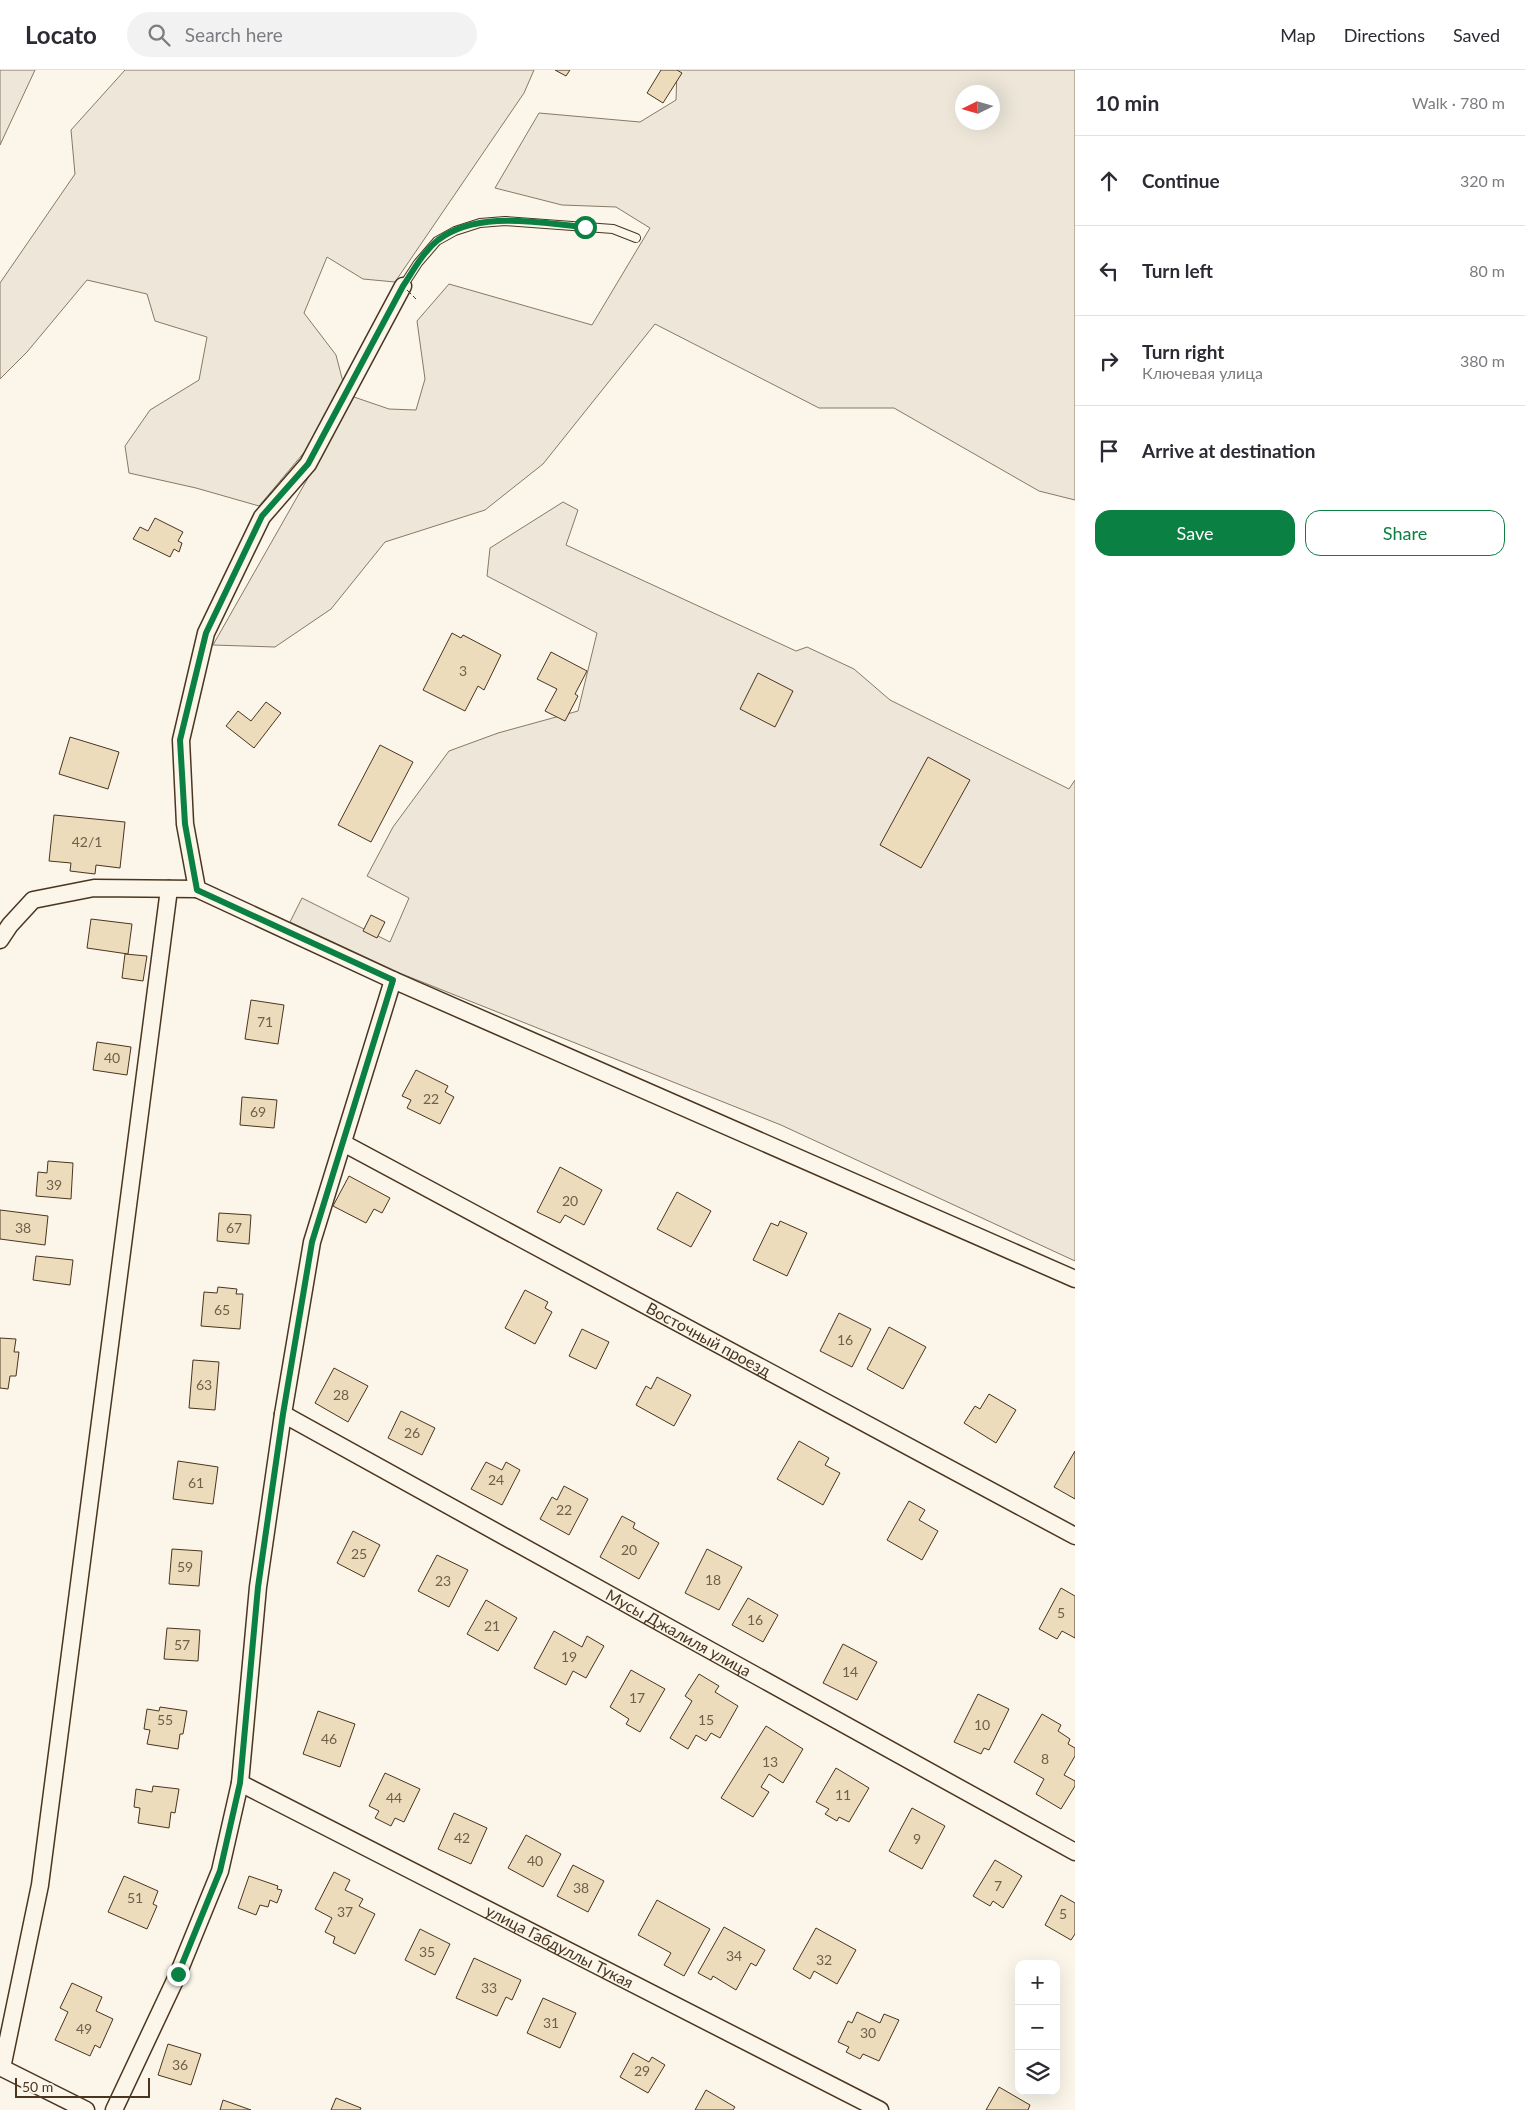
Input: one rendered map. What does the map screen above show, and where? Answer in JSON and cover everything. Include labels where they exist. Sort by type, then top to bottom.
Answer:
[{"type":"street","points":[[197,890],[185,824],[180,740],[206,633],[262,516],[308,464],[403,286]]},
{"type":"street","points":[[0,940],[10,925],[33,900],[94,888],[197,890],[393,980],[1075,1279]]},
{"type":"street","points":[[86,2110],[1,2068],[40,1885],[169,889]]},
{"type":"street","points":[[114,2110],[178,1974],[220,1871],[240,1783],[258,1587],[283,1414],[312,1242],[393,980]]},
{"type":"street","name":"Восточный проезд","points":[[343,1143],[1075,1536]]},
{"type":"street","name":"Мусы Джалиля улица","points":[[283,1414],[1075,1852]]},
{"type":"street","name":"улица Габдуллы Тукая","points":[[240,1783],[880,2110]]},
{"type":"lane","points":[[403,286],[418,263],[437,241],[455,231],[480,223],[505,221],[613,230],[636,238]]},
{"type":"shaded area","points":[[0,70],[35,70],[0,145]]},
{"type":"shaded area","points":[[125,70],[534,70],[524,93],[395,282],[363,279],[327,257],[304,313],[336,355],[343,382],[307,449],[259,506],[196,488],[129,473],[125,446],[150,410],[199,380],[207,337],[155,321],[147,294],[87,280],[27,352],[0,379],[0,283],[75,174],[71,130]]},
{"type":"shaded area","points":[[677,70],[1075,70],[1075,500],[1039,491],[894,408],[819,408],[655,324],[543,464],[485,510],[385,542],[331,609],[275,647],[213,645],[354,397],[389,409],[416,410],[425,379],[417,321],[449,284],[592,325],[650,228],[616,207],[562,205],[495,188],[539,113],[640,122],[676,100]]},
{"type":"shaded area","points":[[563,502],[578,510],[566,545],[796,651],[807,647],[854,669],[890,700],[1069,789],[1075,780],[1075,1261],[781,1125],[402,974],[290,922],[302,898],[390,942],[409,898],[367,876],[393,827],[449,751],[498,733],[578,711],[597,633],[487,576],[490,548]]},
{"type":"building","points":[[555,70],[570,70],[566,76]]},
{"type":"building","points":[[661,70],[677,70],[682,73],[663,103],[647,93]]},
{"type":"building","points":[[155,518],[183,532],[178,541],[182,543],[179,552],[174,549],[170,557],[133,539],[140,527],[148,531]]},
{"type":"building","points":[[452,633],[461,638],[463,635],[501,655],[484,690],[478,686],[465,711],[423,690]]},
{"type":"building","points":[[551,652],[587,671],[575,694],[578,696],[565,721],[545,711],[557,689],[537,679]]},
{"type":"building","points":[[758,673],[793,691],[775,727],[740,709]]},
{"type":"building","points":[[266,702],[281,713],[254,748],[226,726],[238,711],[251,721]]},
{"type":"building","points":[[70,737],[119,752],[108,789],[59,774]]},
{"type":"building","points":[[380,745],[413,762],[371,842],[338,825]]},
{"type":"building","points":[[928,757],[970,780],[921,868],[880,845]]},
{"type":"building","points":[[54,815],[125,822],[120,868],[96,865],[95,874],[70,871],[71,863],[49,861]]},
{"type":"building","points":[[371,915],[385,922],[377,938],[363,931]]},
{"type":"building","points":[[91,919],[132,924],[128,954],[87,948]]},
{"type":"building","points":[[125,954],[147,956],[143,981],[122,978]]},
{"type":"building","points":[[251,1000],[284,1005],[278,1044],[245,1039]]},
{"type":"building","points":[[97,1042],[131,1047],[127,1075],[93,1070]]},
{"type":"building","points":[[416,1070],[448,1086],[445,1092],[454,1097],[440,1124],[407,1108],[411,1100],[402,1096]]},
{"type":"building","points":[[242,1097],[277,1100],[274,1128],[240,1125]]},
{"type":"building","points":[[48,1161],[73,1163],[71,1199],[36,1196],[38,1172],[47,1173]]},
{"type":"building","points":[[560,1167],[602,1190],[584,1225],[565,1215],[560,1223],[537,1212]]},
{"type":"building","points":[[349,1176],[390,1198],[382,1213],[374,1209],[366,1223],[333,1206]]},
{"type":"building","points":[[677,1192],[711,1211],[691,1247],[657,1229]]},
{"type":"building","points":[[0,1210],[48,1216],[45,1245],[0,1239]]},
{"type":"building","points":[[219,1213],[251,1215],[249,1244],[217,1241]]},
{"type":"building","points":[[780,1221],[807,1233],[787,1276],[753,1260],[771,1223],[778,1226]]},
{"type":"building","points":[[36,1256],[73,1260],[70,1285],[33,1280]]},
{"type":"building","points":[[218,1287],[237,1289],[236,1294],[243,1294],[240,1329],[201,1326],[204,1292],[217,1293]]},
{"type":"building","points":[[525,1290],[548,1302],[545,1308],[552,1312],[535,1344],[505,1328]]},
{"type":"building","points":[[839,1313],[871,1329],[852,1367],[820,1351]]},
{"type":"building","points":[[889,1327],[926,1347],[903,1389],[867,1369]]},
{"type":"building","points":[[582,1329],[609,1342],[596,1369],[569,1356]]},
{"type":"building","points":[[0,1338],[16,1339],[14,1352],[19,1352],[16,1376],[10,1376],[8,1389],[0,1388]]},
{"type":"building","points":[[193,1360],[219,1362],[215,1410],[189,1408]]},
{"type":"building","points":[[334,1368],[368,1386],[348,1422],[315,1403]]},
{"type":"building","points":[[657,1377],[691,1395],[674,1426],[636,1405],[646,1386],[651,1389]]},
{"type":"building","points":[[989,1394],[1016,1410],[996,1443],[964,1423],[975,1406],[980,1409]]},
{"type":"building","points":[[401,1411],[435,1428],[422,1455],[388,1438]]},
{"type":"building","points":[[799,1441],[829,1458],[825,1465],[840,1473],[823,1505],[777,1479]]},
{"type":"building","points":[[1075,1451],[1075,1499],[1054,1487]]},
{"type":"building","points":[[178,1461],[218,1467],[213,1504],[173,1499]]},
{"type":"building","points":[[486,1462],[502,1470],[506,1462],[520,1470],[502,1505],[471,1489]]},
{"type":"building","points":[[564,1486],[588,1499],[569,1535],[540,1519],[552,1497],[557,1500]]},
{"type":"building","points":[[909,1501],[925,1510],[919,1520],[938,1531],[922,1560],[887,1540]]},
{"type":"building","points":[[622,1516],[635,1523],[633,1528],[659,1543],[639,1579],[600,1557]]},
{"type":"building","points":[[353,1531],[380,1545],[364,1577],[337,1563]]},
{"type":"building","points":[[172,1549],[202,1551],[199,1586],[169,1584]]},
{"type":"building","points":[[707,1549],[742,1567],[719,1610],[685,1593]]},
{"type":"building","points":[[437,1555],[468,1570],[449,1607],[418,1591]]},
{"type":"building","points":[[1061,1588],[1075,1596],[1075,1638],[1062,1631],[1057,1639],[1039,1629]]},
{"type":"building","points":[[748,1598],[778,1615],[763,1642],[732,1625]]},
{"type":"building","points":[[486,1600],[517,1618],[498,1651],[467,1634]]},
{"type":"building","points":[[167,1628],[200,1630],[198,1661],[164,1659]]},
{"type":"building","points":[[554,1631],[582,1647],[587,1636],[604,1646],[586,1678],[573,1671],[566,1685],[534,1668]]},
{"type":"building","points":[[843,1644],[877,1662],[857,1700],[823,1683]]},
{"type":"building","points":[[631,1670],[665,1689],[640,1732],[626,1724],[629,1719],[610,1707]]},
{"type":"building","points":[[699,1674],[719,1686],[715,1692],[738,1706],[720,1738],[711,1733],[706,1741],[696,1735],[688,1749],[670,1738],[692,1701],[685,1696]]},
{"type":"building","points":[[978,1694],[1009,1709],[989,1750],[984,1748],[981,1754],[954,1742]]},
{"type":"building","points":[[160,1707],[187,1711],[183,1734],[180,1734],[178,1749],[147,1744],[150,1730],[144,1729],[147,1709],[159,1711]]},
{"type":"building","points":[[318,1711],[355,1724],[340,1767],[303,1754]]},
{"type":"building","points":[[1042,1714],[1061,1725],[1058,1731],[1070,1739],[1068,1744],[1075,1748],[1075,1756],[1064,1775],[1075,1781],[1075,1786],[1061,1809],[1036,1794],[1044,1779],[1014,1762]]},
{"type":"building","points":[[766,1726],[803,1749],[783,1783],[769,1774],[761,1787],[769,1792],[753,1817],[721,1798]]},
{"type":"building","points":[[836,1768],[869,1788],[849,1822],[839,1817],[837,1821],[825,1814],[829,1809],[816,1802]]},
{"type":"building","points":[[385,1773],[420,1789],[404,1822],[395,1818],[391,1826],[375,1818],[379,1811],[369,1806]]},
{"type":"building","points":[[153,1786],[179,1789],[175,1813],[171,1812],[169,1828],[138,1823],[140,1808],[134,1807],[136,1789],[152,1792]]},
{"type":"building","points":[[912,1808],[945,1826],[922,1869],[889,1851]]},
{"type":"building","points":[[454,1813],[487,1828],[471,1864],[438,1849]]},
{"type":"building","points":[[526,1835],[561,1854],[543,1887],[508,1868]]},
{"type":"building","points":[[995,1860],[1022,1876],[1003,1908],[993,1901],[990,1906],[973,1896]]},
{"type":"building","points":[[573,1865],[604,1881],[588,1912],[557,1896]]},
{"type":"building","points":[[334,1872],[350,1880],[345,1890],[363,1899],[359,1906],[375,1914],[355,1954],[333,1943],[335,1937],[325,1932],[332,1918],[315,1909]]},
{"type":"building","points":[[124,1876],[158,1891],[153,1904],[157,1906],[147,1929],[108,1912]]},
{"type":"building","points":[[249,1876],[278,1886],[277,1889],[282,1890],[277,1903],[270,1900],[268,1907],[260,1905],[256,1915],[238,1908]]},
{"type":"building","points":[[1061,1895],[1075,1903],[1075,1934],[1071,1940],[1045,1925]]},
{"type":"building","points":[[657,1900],[710,1929],[684,1976],[664,1965],[671,1953],[638,1935]]},
{"type":"building","points":[[724,1927],[765,1950],[756,1966],[751,1963],[736,1990],[713,1976],[711,1980],[698,1973]]},
{"type":"building","points":[[816,1928],[856,1950],[837,1984],[814,1971],[810,1979],[793,1969]]},
{"type":"building","points":[[420,1929],[450,1944],[435,1975],[405,1960]]},
{"type":"building","points":[[474,1958],[521,1980],[512,2000],[506,1997],[497,2016],[456,1998]]},
{"type":"building","points":[[72,1983],[102,1997],[96,2011],[113,2019],[100,2048],[95,2045],[90,2056],[55,2040],[68,2012],[60,2008]]},
{"type":"building","points":[[543,1998],[576,2013],[560,2048],[527,2033]]},
{"type":"building","points":[[857,2012],[880,2023],[884,2014],[899,2020],[879,2061],[863,2054],[860,2059],[846,2052],[849,2047],[838,2042],[848,2021],[852,2023]]},
{"type":"building","points":[[168,2044],[201,2054],[191,2085],[158,2075]]},
{"type":"building","points":[[633,2053],[649,2062],[652,2057],[665,2065],[648,2093],[620,2077]]},
{"type":"building","points":[[999,2087],[1030,2105],[1028,2110],[986,2110]]},
{"type":"building","points":[[706,2090],[735,2107],[733,2110],[695,2110]]},
{"type":"building","points":[[336,2098],[361,2108],[360,2110],[331,2110]]},
{"type":"building","points":[[223,2100],[251,2110],[220,2110]]},
{"type":"fence","points":[[407,290],[416,299]]},
{"type":"route","points":[[178,1974],[220,1871],[240,1783],[258,1587],[283,1414],[312,1242],[393,980],[197,890],[185,824],[180,740],[206,633],[262,516],[308,464],[403,286],[418,263],[437,241],[455,231],[480,223],[505,221],[585,227]]}]
